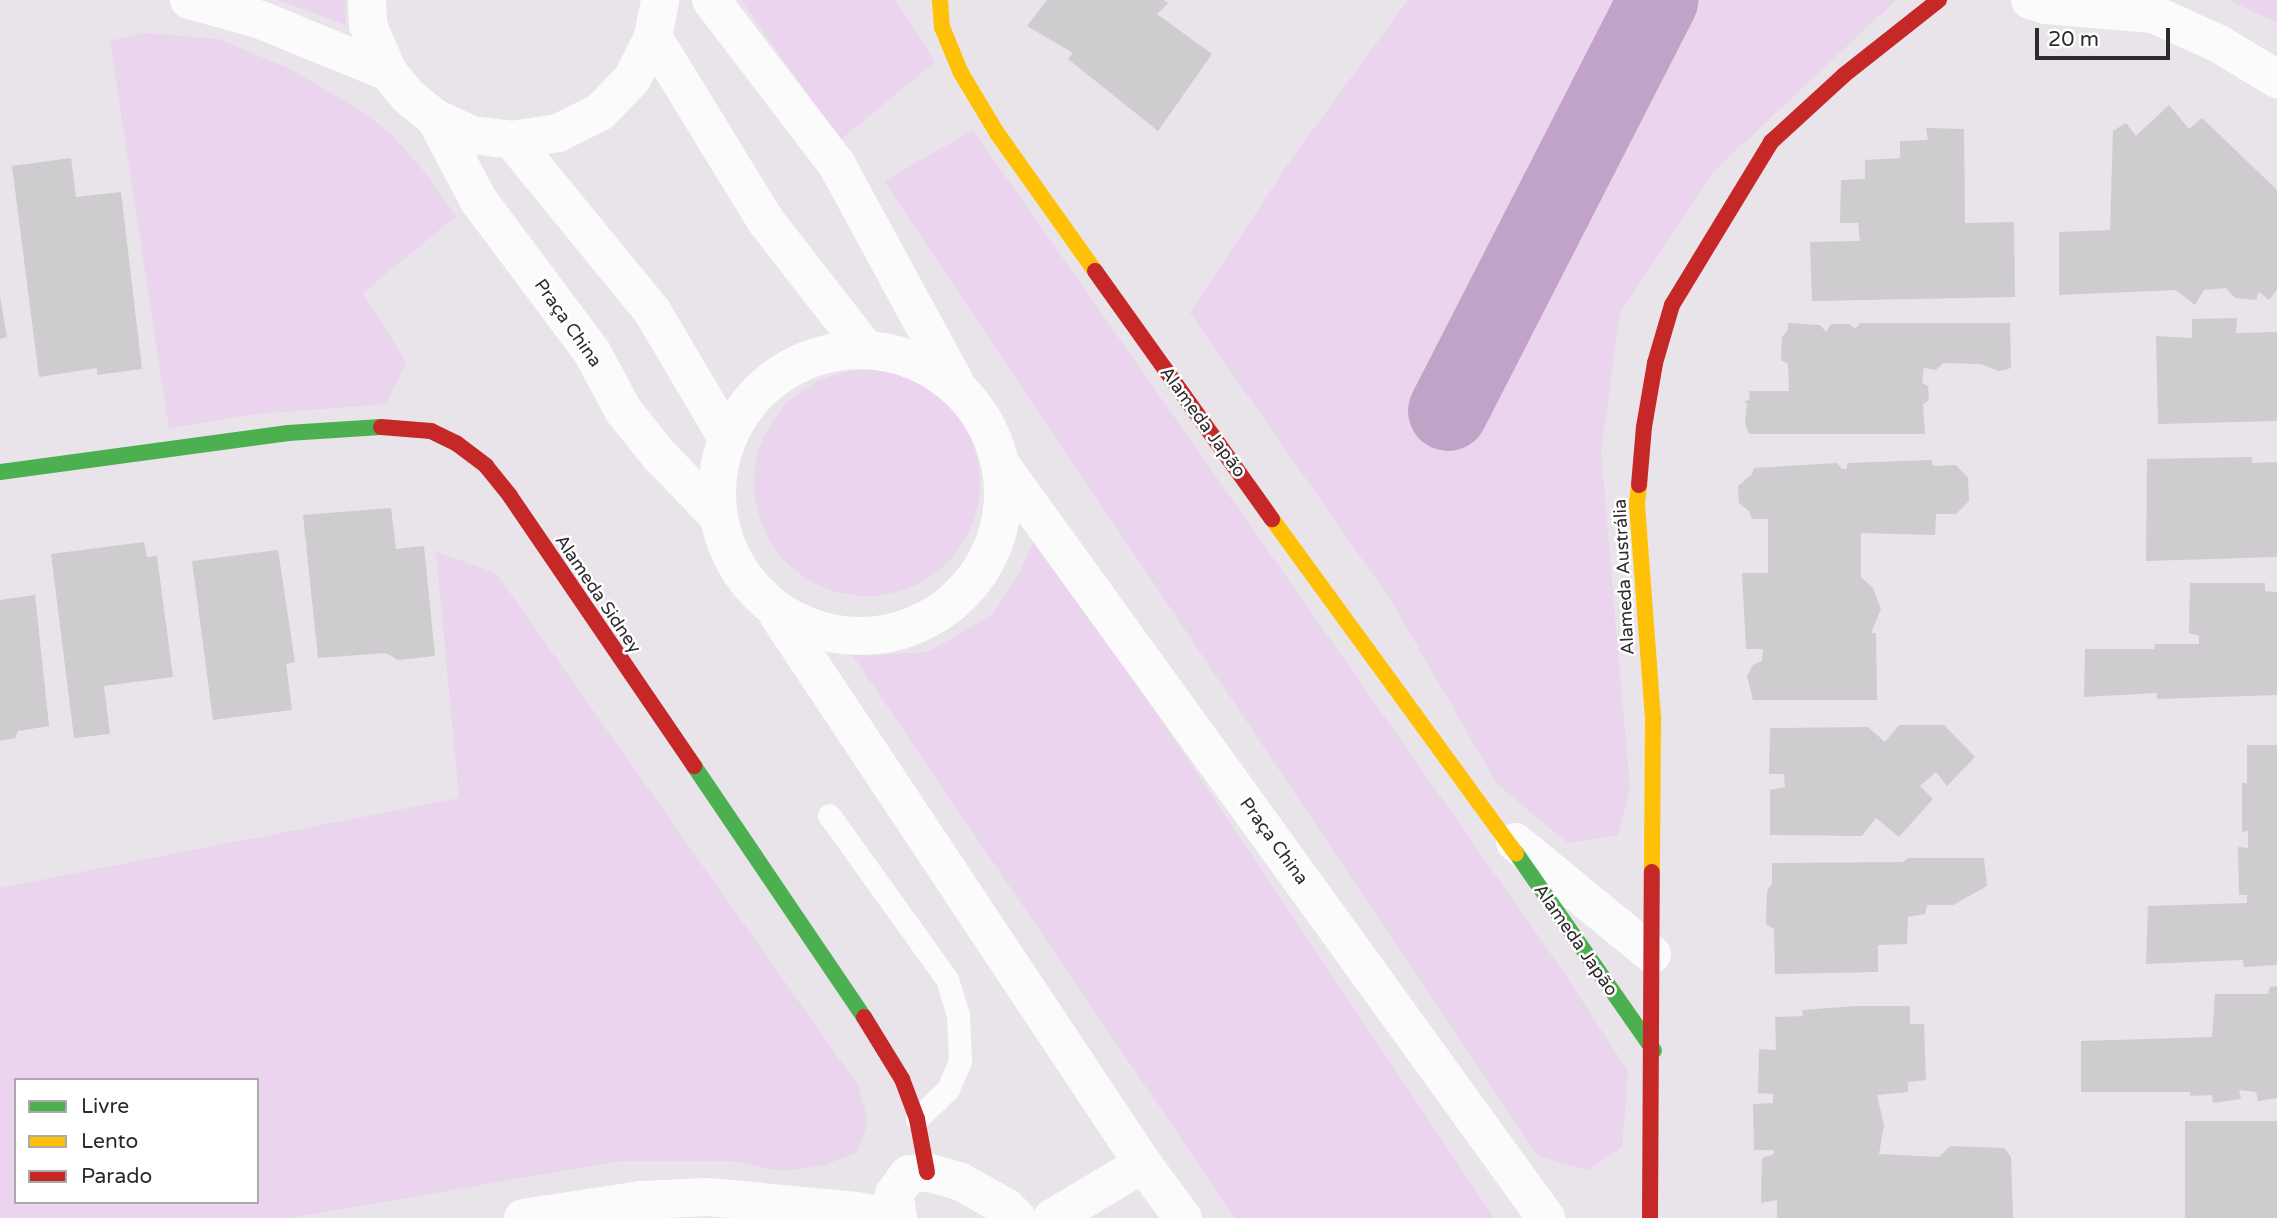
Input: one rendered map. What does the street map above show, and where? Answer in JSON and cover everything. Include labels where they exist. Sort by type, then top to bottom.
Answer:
[{"type":"street","name":"Praça China","points":[[189,0],[261,20],[388,72]]},
{"type":"street","name":"Praça China","points":[[367,0],[368,25],[388,72],[409,97],[435,118],[472,135],[512,140],[558,133],[600,112],[632,79],[653,37],[660,0]]},
{"type":"street","name":"Praça China","points":[[711,0],[837,165],[958,387],[984,419],[1001,464],[1546,1218]]},
{"type":"street","name":"Alameda Japão","points":[[940,0],[942,27],[961,73],[997,134],[1338,611],[1499,828],[1654,1051]]},
{"type":"street","name":"Alameda Austrália","points":[[1650,1218],[1654,1051],[1651,954],[1653,720],[1637,505],[1648,401],[1655,363],[1672,305],[1771,142],[1844,75],[1938,0]]},
{"type":"street","points":[[2030,0],[2046,5],[2143,7],[2219,44],[2277,79]]},
{"type":"street","points":[[653,37],[765,220],[863,346]]},
{"type":"street","name":"Praça China","points":[[435,118],[479,201],[592,352],[623,411],[659,455],[717,515],[748,576],[778,615],[1143,1164],[1184,1218]]},
{"type":"street","points":[[512,140],[652,311],[727,438]]},
{"type":"street","name":"Praça China","points":[[717,515],[717,477],[727,438],[745,405],[772,378],[805,360],[863,346],[923,363],[958,387]]},
{"type":"street","name":"Alameda Sidney","points":[[0,472],[288,433],[392,426],[431,431],[456,443],[486,466],[510,496],[867,1021],[902,1079],[916,1119],[927,1172]]},
{"type":"street","name":"Praça China","points":[[778,615],[829,635],[877,637],[923,624],[961,596],[989,557],[1003,512],[1001,464]]},
{"type":"street","name":"Alameda Japão","points":[[1499,828],[1651,954]]},
{"type":"street","points":[[1052,1218],[1143,1164]]},
{"type":"street","points":[[523,1218],[641,1200],[709,1198],[856,1211],[897,1218],[894,1194],[908,1175],[927,1172],[961,1182],[1006,1207],[1017,1218]]},
{"type":"lane","points":[[829,816],[947,979],[954,1003],[960,1061],[948,1089],[916,1119]]},
{"type":"shaded area","points":[[278,0],[345,0],[346,25]]},
{"type":"shaded area","points":[[741,0],[895,0],[935,62],[840,140]]},
{"type":"shaded area","points":[[1408,0],[1896,0],[1712,173],[1620,313],[1601,452],[1630,789],[1618,835],[1567,843],[1497,784],[1392,602],[1190,313],[1288,164]]},
{"type":"shaded area","points":[[2229,0],[2277,0],[2277,23],[2275,22]]},
{"type":"shaded area","points":[[143,33],[219,39],[292,70],[365,113],[390,133],[420,166],[456,216],[363,293],[406,362],[386,404],[246,415],[169,429],[110,41]]},
{"type":"shaded area","points":[[973,130],[1562,970],[1628,1071],[1622,1147],[1588,1170],[1538,1156],[884,181]]},
{"type":"shaded area","points":[[867,370],[889,372],[910,379],[930,389],[947,403],[961,420],[971,440],[978,461],[978,505],[971,526],[961,546],[947,563],[930,577],[910,587],[889,594],[867,596],[845,594],[824,587],[804,577],[787,563],[773,546],[763,526],[756,505],[754,483],[756,461],[763,440],[773,420],[787,403],[804,389],[824,379],[845,372]]},
{"type":"shaded area","points":[[1037,534],[1494,1218],[1235,1218],[851,653],[869,656],[928,652],[993,614],[1018,575]]},
{"type":"shaded area","points":[[436,552],[496,573],[859,1087],[868,1122],[857,1153],[821,1166],[781,1171],[730,1161],[620,1161],[290,1218],[0,1218],[0,888],[459,798]]},
{"type":"building","points":[[1047,0],[1164,0],[1168,3],[1157,14],[1212,54],[1158,131],[1068,59],[1073,53],[1027,26]]},
{"type":"building","points":[[2169,105],[2189,129],[2202,118],[2277,190],[2277,290],[2269,300],[2259,292],[2256,300],[2235,298],[2226,288],[2204,290],[2195,305],[2176,290],[2059,295],[2059,232],[2110,230],[2113,131],[2126,123],[2136,136]]},
{"type":"building","points":[[1926,128],[1964,129],[1965,223],[2014,222],[2015,297],[1812,301],[1810,242],[1860,241],[1858,223],[1840,223],[1841,180],[1865,179],[1865,160],[1900,158],[1900,141],[1928,140]]},
{"type":"building","points":[[71,158],[76,197],[121,192],[142,369],[97,375],[97,368],[39,377],[12,166]]},
{"type":"building","points":[[0,296],[7,337],[0,339]]},
{"type":"building","points":[[2237,318],[2236,333],[2277,332],[2277,421],[2158,424],[2156,336],[2192,338],[2192,319]]},
{"type":"building","points":[[1788,323],[1820,325],[1826,332],[1831,324],[1849,324],[1855,329],[1860,323],[2010,323],[2011,368],[1999,371],[1980,364],[1943,363],[1936,370],[1924,368],[1922,383],[1928,386],[1929,400],[1923,404],[1925,434],[1749,434],[1745,423],[1747,403],[1744,402],[1750,399],[1749,391],[1789,391],[1788,364],[1781,360],[1782,337],[1788,330]]},
{"type":"building","points":[[2252,457],[2252,463],[2277,462],[2277,557],[2146,561],[2147,459]]},
{"type":"building","points":[[1931,460],[1933,466],[1956,465],[1968,478],[1969,501],[1956,514],[1936,514],[1935,535],[1861,533],[1861,577],[1873,588],[1881,609],[1871,633],[1876,633],[1877,700],[1753,700],[1747,676],[1753,665],[1762,661],[1763,649],[1746,649],[1742,573],[1768,573],[1768,519],[1752,519],[1749,511],[1739,503],[1738,486],[1752,474],[1754,468],[1837,463],[1842,469],[1846,469],[1848,463]]},
{"type":"building","points":[[391,508],[396,549],[424,546],[435,656],[398,660],[386,653],[318,658],[303,515]]},
{"type":"building","points":[[144,542],[147,557],[157,556],[173,677],[104,686],[110,734],[74,738],[51,554]]},
{"type":"building","points":[[278,550],[295,662],[286,664],[292,710],[213,720],[192,561]]},
{"type":"building","points":[[2190,583],[2265,583],[2265,591],[2277,592],[2277,695],[2157,699],[2157,693],[2084,697],[2085,649],[2154,649],[2155,644],[2199,644],[2199,636],[2189,633]]},
{"type":"building","points":[[35,595],[49,726],[18,731],[15,738],[0,741],[0,600]]},
{"type":"building","points":[[1899,725],[1944,725],[1975,757],[1947,786],[1936,772],[1920,786],[1933,799],[1899,837],[1876,818],[1862,836],[1770,835],[1770,790],[1785,787],[1784,774],[1769,774],[1770,728],[1868,727],[1885,742]]},
{"type":"building","points":[[2247,745],[2277,745],[2277,965],[2244,967],[2243,960],[2146,964],[2148,906],[2247,903],[2247,895],[2239,895],[2238,847],[2248,848],[2248,831],[2242,832],[2242,783],[2247,783]]},
{"type":"building","points":[[1908,858],[1984,858],[1987,886],[1953,905],[1927,905],[1925,914],[1908,917],[1907,944],[1878,945],[1878,972],[1775,974],[1774,929],[1766,924],[1767,891],[1772,884],[1772,863],[1903,862]]},
{"type":"building","points":[[2277,986],[2277,1098],[2258,1101],[2256,1092],[2239,1090],[2241,1099],[2213,1103],[2212,1095],[2190,1096],[2190,1092],[2081,1092],[2081,1041],[2212,1037],[2215,994],[2268,994],[2270,987]]},
{"type":"building","points":[[1910,1006],[1910,1024],[1924,1024],[1926,1080],[1908,1082],[1908,1092],[1877,1095],[1884,1125],[1879,1154],[1939,1157],[1950,1146],[2004,1148],[2011,1157],[2013,1218],[1777,1218],[1777,1200],[1761,1203],[1762,1158],[1774,1154],[1774,1150],[1754,1150],[1753,1104],[1773,1103],[1773,1094],[1758,1093],[1759,1049],[1776,1050],[1775,1017],[1803,1016],[1802,1010]]},
{"type":"building","points":[[2185,1121],[2277,1121],[2277,1218],[2185,1218]]},
{"type":"waterway","points":[[1448,411],[1658,0]]},
{"type":"traffic: fast","points":[[0,472],[288,433],[381,427]]},
{"type":"traffic: fast","points":[[694,766],[864,1017]]},
{"type":"traffic: fast","points":[[1516,853],[1654,1051]]},
{"type":"traffic: slow","points":[[940,0],[942,27],[961,73],[997,133],[1095,271]]},
{"type":"traffic: slow","points":[[1639,485],[1637,505],[1653,720],[1652,872]]},
{"type":"traffic: slow","points":[[1272,519],[1516,853]]},
{"type":"traffic: jam","points":[[1639,485],[1644,427],[1655,363],[1672,305],[1771,142],[1844,75],[1939,0]]},
{"type":"traffic: jam","points":[[1095,271],[1272,519]]},
{"type":"traffic: jam","points":[[381,427],[431,431],[456,443],[486,466],[510,496],[694,766]]},
{"type":"traffic: jam","points":[[1650,1218],[1652,872]]},
{"type":"traffic: jam","points":[[864,1017],[902,1079],[917,1119],[927,1172]]}]
